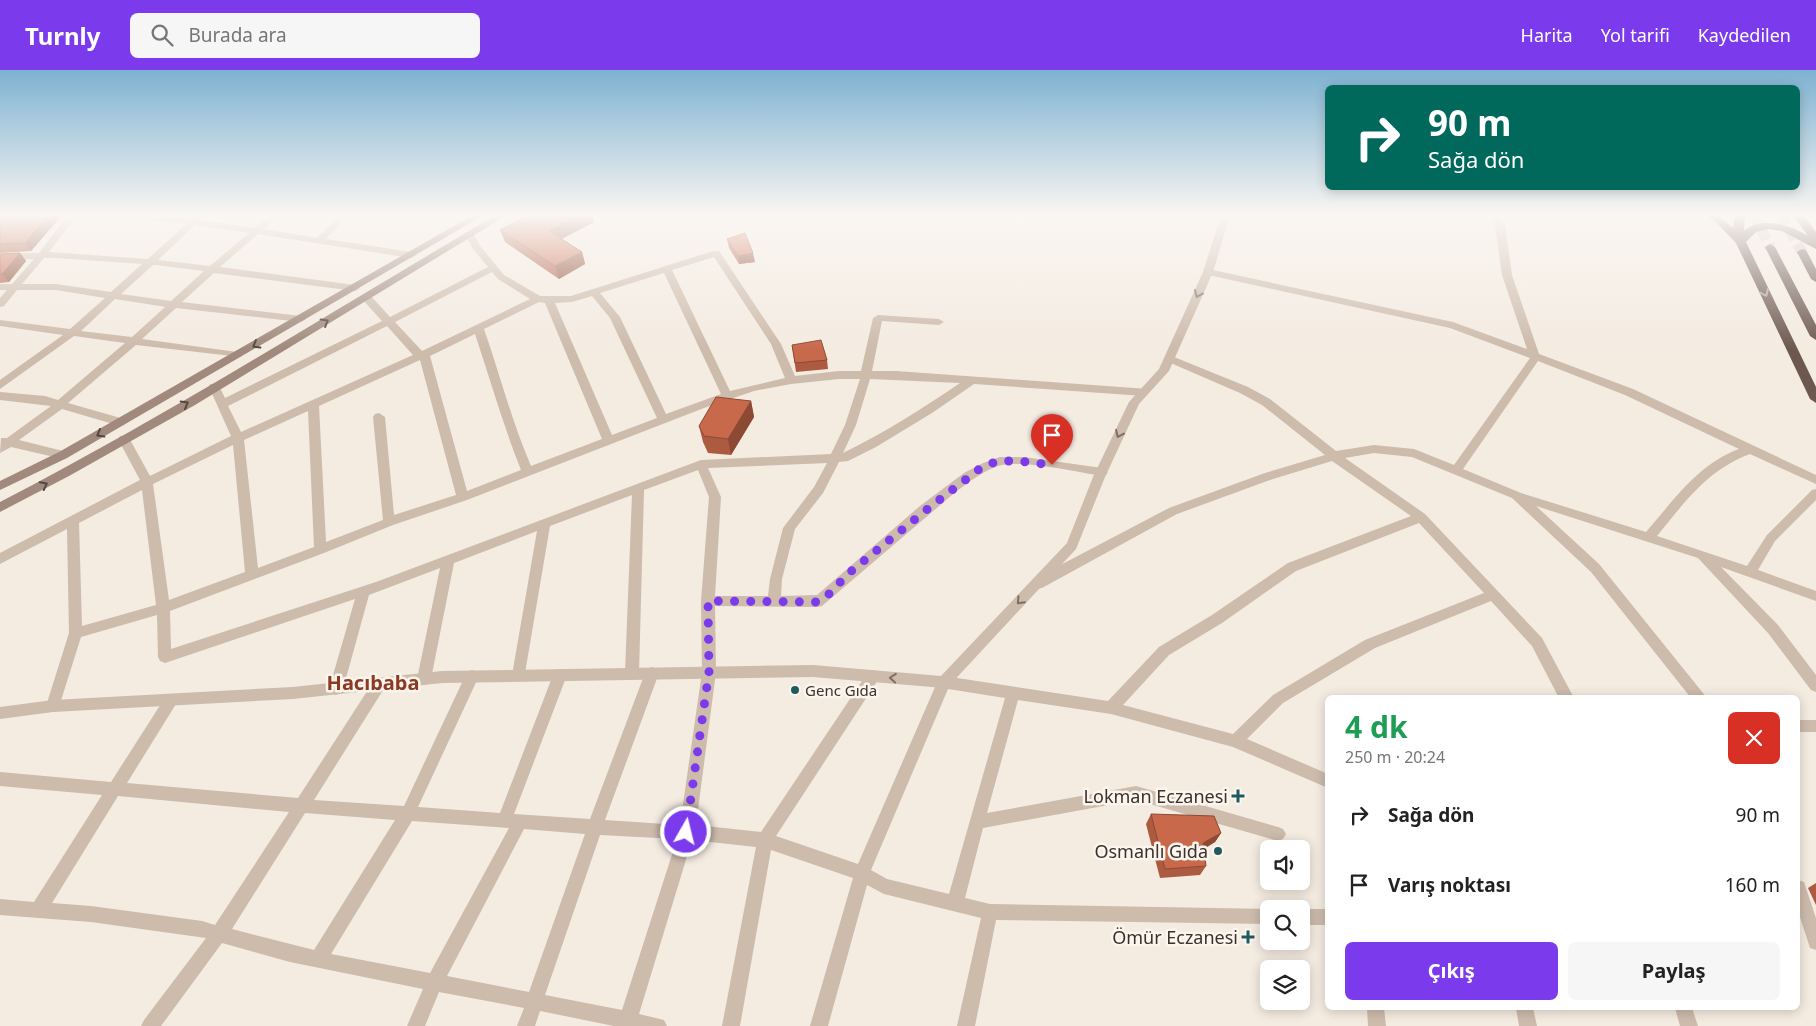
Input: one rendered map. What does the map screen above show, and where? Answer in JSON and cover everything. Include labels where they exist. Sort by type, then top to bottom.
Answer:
[{"type":"highway","points":[[1749,260],[1816,399]]},
{"type":"highway","points":[[1777,260],[1816,336]]},
{"type":"highway","points":[[1806,260],[1816,279]]},
{"type":"main road","points":[[0,486],[64,455],[403,260]]},
{"type":"main road","points":[[0,506],[50,482],[429,260]]},
{"type":"street","points":[[0,304],[38,260]]},
{"type":"street","points":[[107,260],[151,262],[355,288]]},
{"type":"street","points":[[0,385],[72,333],[154,260]]},
{"type":"street","points":[[3,444],[59,404],[134,341],[223,260]]},
{"type":"street","points":[[486,260],[501,277],[543,299],[608,439]]},
{"type":"street","points":[[0,559],[147,482],[238,438],[543,299],[572,299],[696,260]]},
{"type":"street","points":[[720,260],[776,344],[791,380]]},
{"type":"street","points":[[820,1026],[862,873],[944,682],[1072,546],[1102,472],[1134,402],[1164,372],[1212,260]]},
{"type":"street","points":[[1505,260],[1507,275],[1535,358]]},
{"type":"street","points":[[222,404],[493,268]]},
{"type":"street","points":[[667,269],[727,396]]},
{"type":"street","points":[[1208,272],[1453,326],[1630,392],[1816,480]]},
{"type":"street","points":[[0,286],[56,287],[112,297],[301,319]]},
{"type":"street","points":[[594,292],[615,317],[663,419]]},
{"type":"street","points":[[366,297],[388,322],[422,355],[463,497]]},
{"type":"street","points":[[774,602],[776,579],[789,528],[819,490],[846,438],[865,375],[878,318],[939,322]]},
{"type":"street","points":[[0,323],[238,355]]},
{"type":"street","points":[[478,327],[503,401],[509,427],[527,472]]},
{"type":"street","points":[[1456,470],[1535,358]]},
{"type":"street","points":[[1170,359],[1244,390],[1266,402],[1334,456],[1420,517],[1537,642],[1564,695]]},
{"type":"street","points":[[76,633],[163,608],[390,522],[463,497],[608,439],[752,388],[791,380],[839,375],[896,375],[1144,392]]},
{"type":"street","points":[[124,439],[147,482],[163,608],[165,657],[364,591],[544,525],[701,464],[844,458],[872,444],[928,410],[972,380]]},
{"type":"street","points":[[214,387],[238,438],[252,575]]},
{"type":"street","points":[[0,396],[45,400],[120,422]]},
{"type":"street","points":[[313,404],[320,550]]},
{"type":"street","points":[[379,417],[390,522]]},
{"type":"street","points":[[3,444],[64,455]]},
{"type":"street","points":[[1037,584],[1173,512],[1269,476],[1334,456],[1374,449],[1414,453],[1516,495],[1703,555],[1816,596]]},
{"type":"street","points":[[1648,538],[1698,479],[1726,458],[1750,449]]},
{"type":"street","points":[[708,601],[818,602],[826,597],[849,573],[943,496],[982,467],[998,461],[1019,461],[1102,472]]},
{"type":"street","points":[[627,1023],[686,832],[709,672],[708,601],[715,497],[701,464]]},
{"type":"street","points":[[632,673],[638,488]]},
{"type":"street","points":[[1750,572],[1771,538],[1816,493]]},
{"type":"street","points":[[1516,495],[1595,568],[1698,695]]},
{"type":"street","points":[[1111,708],[1164,651],[1292,567],[1420,517]]},
{"type":"street","points":[[53,706],[76,633],[73,521]]},
{"type":"street","points":[[519,675],[544,525]]},
{"type":"street","points":[[1703,555],[1773,629],[1816,686]]},
{"type":"street","points":[[424,679],[448,560]]},
{"type":"street","points":[[336,688],[364,591]]},
{"type":"street","points":[[1235,742],[1278,699],[1370,644],[1493,595]]},
{"type":"street","points":[[0,713],[53,706],[293,693],[424,679],[472,676],[812,671],[944,682],[1111,708],[1235,742],[1325,780]]},
{"type":"street","points":[[526,1026],[595,827],[652,673]]},
{"type":"street","points":[[416,1026],[434,983],[512,821],[560,675]]},
{"type":"street","points":[[318,960],[408,814],[472,676]]},
{"type":"street","points":[[731,1026],[765,840],[873,676]]},
{"type":"street","points":[[150,1026],[219,934],[380,684]]},
{"type":"street","points":[[955,903],[1013,693]]},
{"type":"street","points":[[38,910],[171,700]]},
{"type":"street","points":[[1800,726],[1816,726]]},
{"type":"street","points":[[0,779],[303,806],[686,832],[765,840],[862,873],[884,886],[990,912],[1260,916]]},
{"type":"street","points":[[978,822],[1136,793],[1278,834]]},
{"type":"street","points":[[1800,894],[1816,942]]},
{"type":"street","points":[[0,907],[110,917],[202,929],[318,960],[536,1001],[627,1023],[658,1026]]},
{"type":"street","points":[[966,1026],[990,912]]},
{"type":"street","points":[[1310,917],[1325,917]]},
{"type":"street","points":[[1376,1010],[1377,1026]]},
{"type":"street","points":[[1525,1010],[1528,1026]]},
{"type":"street","points":[[1685,1010],[1689,1026]]},
{"type":"building","points":[[0,260],[14,260],[2,274],[0,274]]},
{"type":"building","points":[[545,260],[567,260],[555,266]]},
{"type":"building","points":[[821,340],[827,360],[795,363],[792,345]]},
{"type":"building","points":[[716,397],[751,401],[728,439],[704,436],[699,426]]},
{"type":"building","points":[[1151,814],[1214,816],[1221,833],[1203,843],[1206,866],[1165,869]]},
{"type":"place","name":"Genc Gıda","points":[[795,690]]},
{"type":"place","name":"Lokman Eczanesi","points":[[1238,796]]},
{"type":"place","name":"Osmanlı Gıda","points":[[1218,851]]},
{"type":"place","name":"Ömür Eczanesi","points":[[1248,937]]},
{"type":"district","name":"Hacıbaba","points":[[373,682]]},
{"type":"route","points":[[686,832],[709,672],[708,601],[818,602],[826,597],[849,573],[943,496],[982,467],[998,461],[1019,461],[1052,465]]}]
